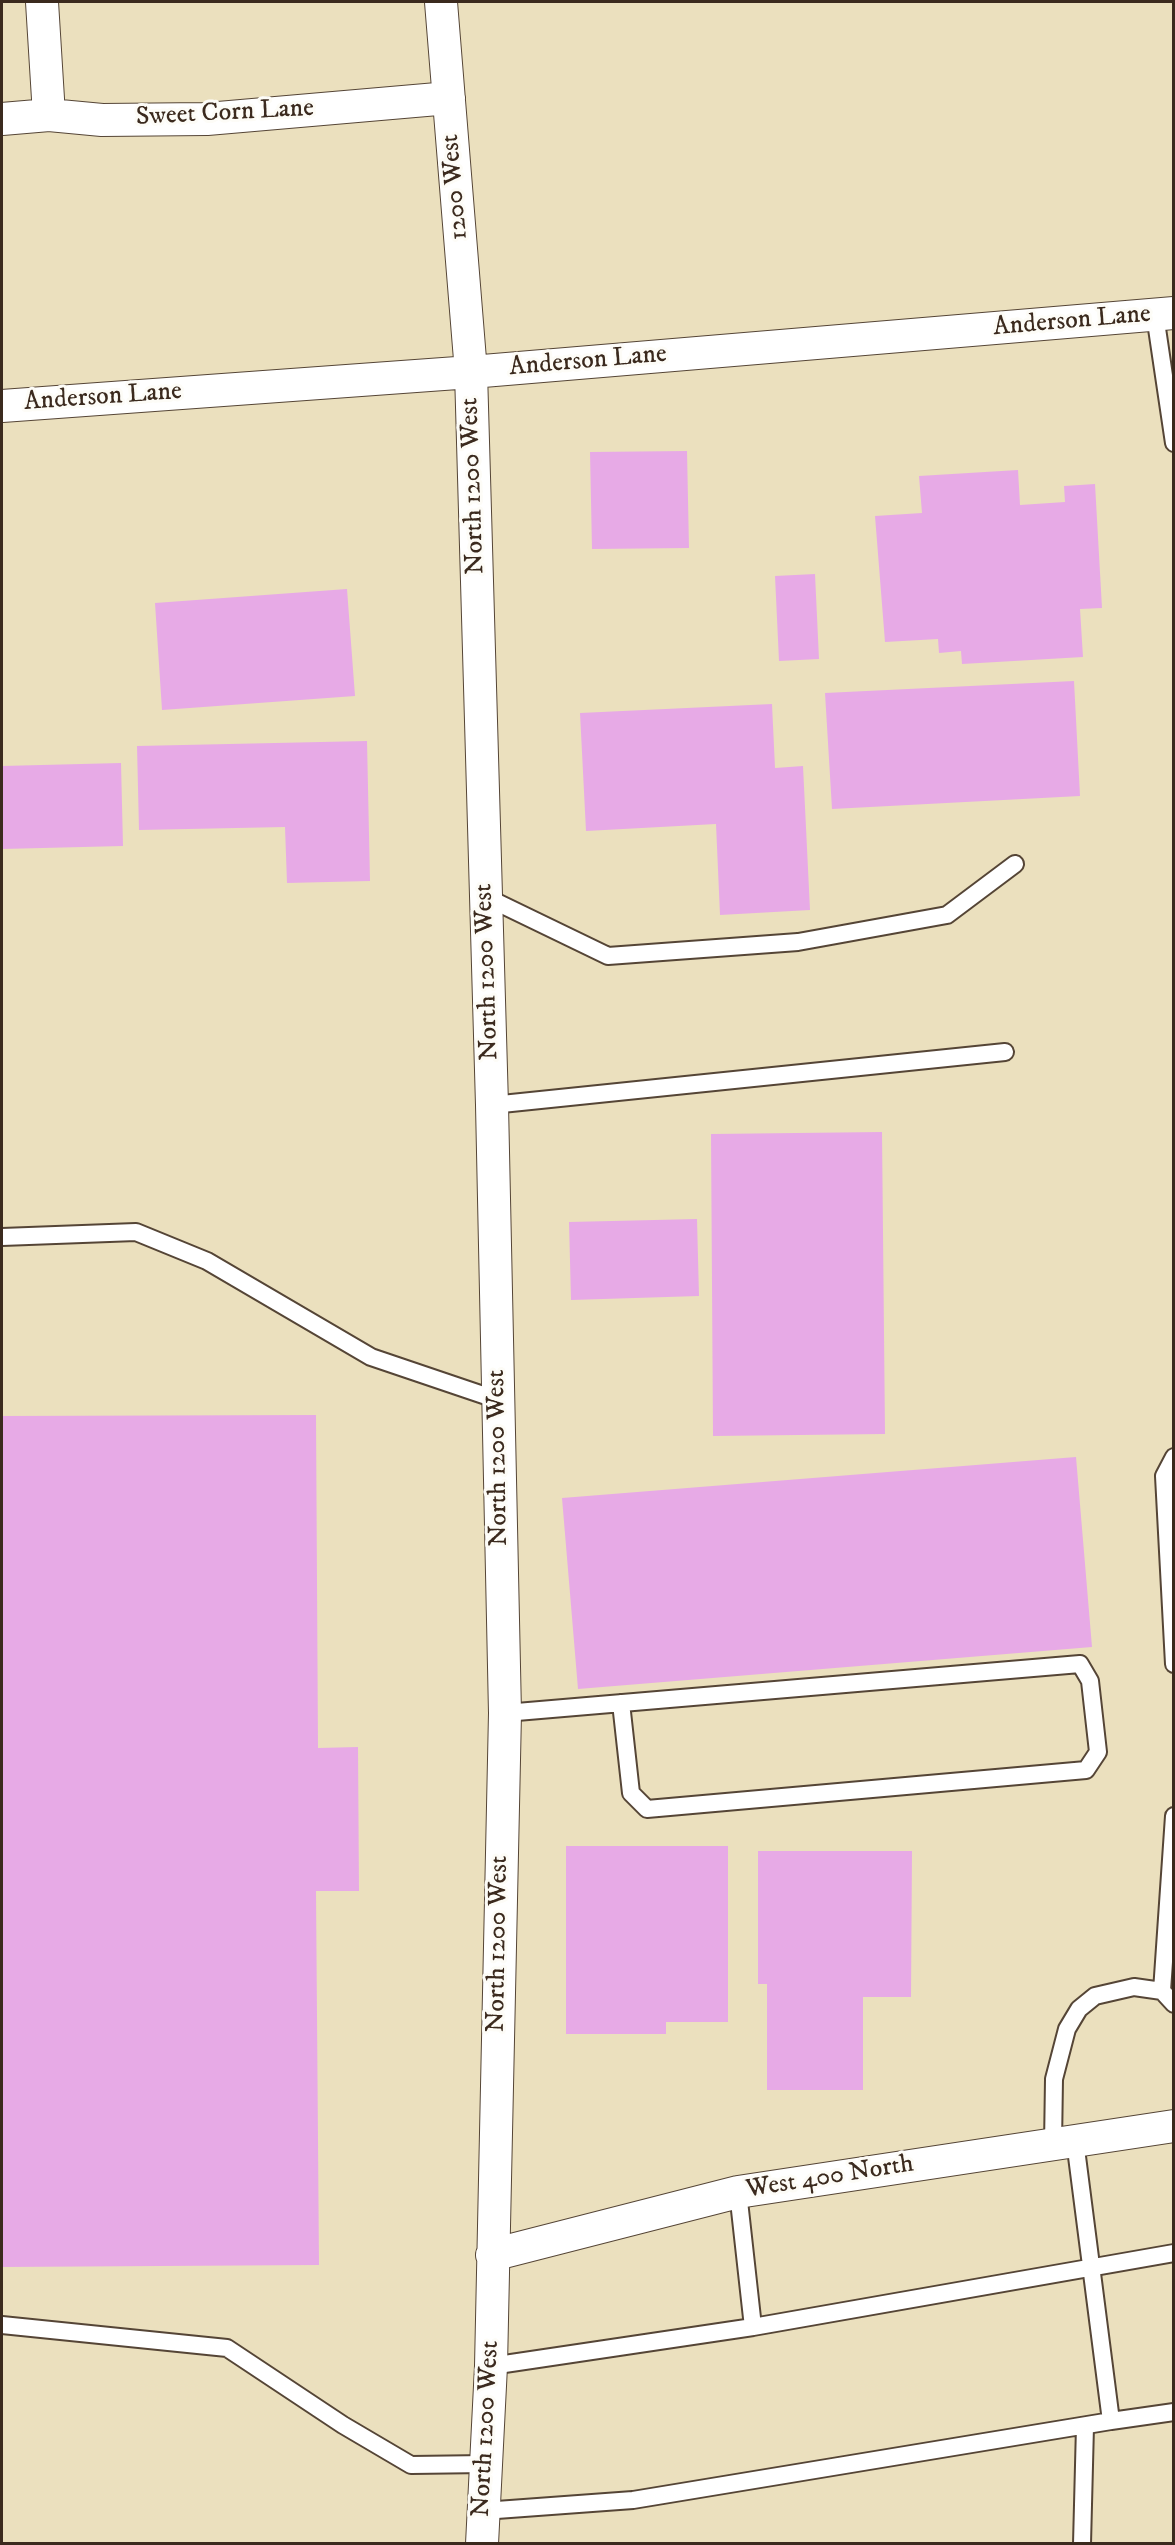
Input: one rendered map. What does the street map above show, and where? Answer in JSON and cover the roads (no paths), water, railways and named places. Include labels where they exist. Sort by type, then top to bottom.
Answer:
[{"type":"street","points":[[42,2],[50,115]]},
{"type":"street","name":"1200 West","points":[[441,2],[471,372]]},
{"type":"street","name":"Sweet Corn Lane","points":[[2,119],[50,115],[144,121],[207,119],[449,98]]},
{"type":"street","name":"Anderson Lane","points":[[2,406],[471,372],[1164,314]]},
{"type":"street","name":"North 1200 West","points":[[471,372],[492,1105],[505,1713],[491,2366],[482,2544]]},
{"type":"street","name":"West 400 North","points":[[492,2255],[738,2192],[1173,2126]]},
{"type":"lane","points":[[1164,314],[1173,443]]},
{"type":"lane","points":[[486,897],[608,956],[798,942],[947,915],[1016,864]]},
{"type":"lane","points":[[492,1105],[1005,1052]]},
{"type":"lane","points":[[2,1237],[136,1232],[207,1261],[371,1357],[498,1400]]},
{"type":"lane","points":[[1173,1457],[1164,1476],[1173,1664]]},
{"type":"lane","points":[[505,1713],[621,1703],[1080,1665],[1090,1681],[1098,1752],[1086,1770],[646,1809],[631,1793],[621,1703]]},
{"type":"lane","points":[[1111,2421],[1091,2267],[1064,2143],[1054,2079],[1067,2029],[1078,2009],[1095,1996],[1134,1987],[1168,1998],[1173,1816]]},
{"type":"lane","points":[[738,2192],[753,2327]]},
{"type":"lane","points":[[491,2366],[753,2327],[1173,2253]]},
{"type":"lane","points":[[2,2325],[227,2348],[343,2425],[411,2465],[486,2464]]},
{"type":"lane","points":[[483,2511],[633,2500],[1173,2412]]},
{"type":"lane","points":[[1082,2544],[1085,2426]]}]
